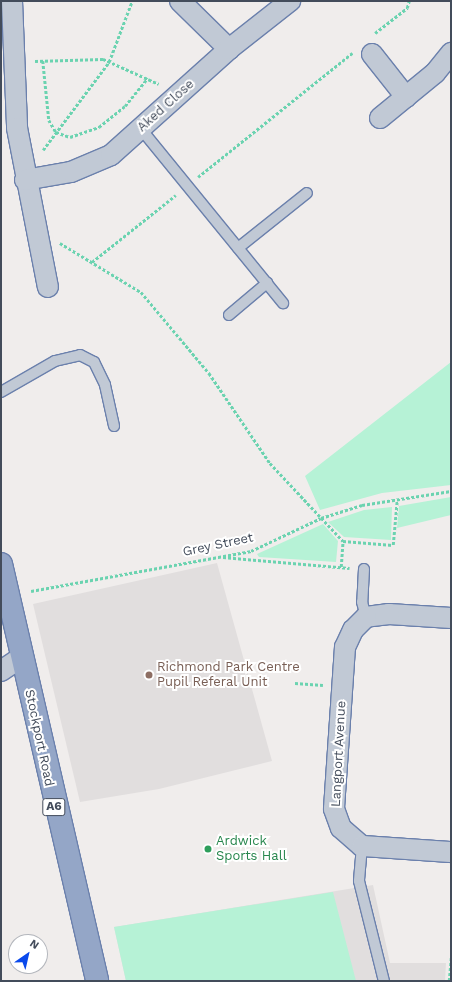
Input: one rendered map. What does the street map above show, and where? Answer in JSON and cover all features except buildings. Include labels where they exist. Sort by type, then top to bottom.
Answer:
[{"type":"highway","name":"Stockport Road","points":[[1,564],[97,981]]},
{"type":"street","points":[[12,1],[17,128],[25,180],[48,287]]},
{"type":"street","points":[[180,1],[229,49]]},
{"type":"street","name":"Aked Close","points":[[25,180],[71,172],[111,155],[229,49],[290,1]]},
{"type":"street","points":[[367,46],[406,97]]},
{"type":"street","points":[[380,118],[435,73],[451,53]]},
{"type":"street","points":[[366,617],[389,614],[451,618]]},
{"type":"street","name":"Langport Avenue","points":[[362,846],[341,828],[334,809],[345,647],[353,630],[366,617]]},
{"type":"street","points":[[1,670],[22,658]]},
{"type":"street","points":[[362,846],[451,852]]},
{"type":"lane","points":[[141,129],[283,303]]},
{"type":"lane","points":[[238,248],[307,193]]},
{"type":"lane","points":[[229,314],[267,284]]},
{"type":"lane","points":[[1,392],[56,361],[80,355],[97,368],[114,426]]},
{"type":"lane","points":[[364,569],[362,602],[366,617]]},
{"type":"lane","points":[[362,846],[359,881],[384,981]]},
{"type":"path","points":[[43,150],[109,62],[132,1]]},
{"type":"path","points":[[92,262],[367,46],[406,8],[409,1]]},
{"type":"path","points":[[43,61],[49,120],[56,132],[70,137],[99,127],[125,106],[148,78]]},
{"type":"path","points":[[15,62],[109,62],[161,85]]},
{"type":"path","points":[[38,243],[53,239],[141,292],[209,373],[270,463],[343,541],[393,545],[397,500]]},
{"type":"path","name":"Grey Street","points":[[31,591],[251,550],[321,518],[362,505],[451,491]]},
{"type":"path","points":[[341,567],[343,541]]},
{"type":"path","points":[[218,557],[364,569]]},
{"type":"path","points":[[295,683],[342,687]]},
{"type":"path","points":[[449,981],[451,957]]},
{"type":"shaded area","name":"Richmond Park Centre Pupil Referal Unit","points":[[217,563],[272,761],[159,789],[80,802],[33,604]]},
{"type":"shaded area","points":[[373,885],[390,963],[446,963],[445,981],[126,981],[114,927]]},
{"type":"green space","points":[[451,362],[451,485],[382,493],[320,510],[305,476]]},
{"type":"green space","points":[[451,497],[451,515],[397,528],[399,506]]},
{"type":"green space","points":[[392,507],[391,540],[344,537],[328,522],[364,510]]},
{"type":"green space","points":[[323,524],[338,541],[336,562],[259,557],[257,554]]},
{"type":"green space","points":[[333,892],[356,981],[126,981],[114,927]]},
{"type":"place","name":"Richmond Park Centre Pupil Referal Unit","points":[[149,675]]},
{"type":"place","name":"Ardwick Sports Hall","points":[[208,849]]}]
